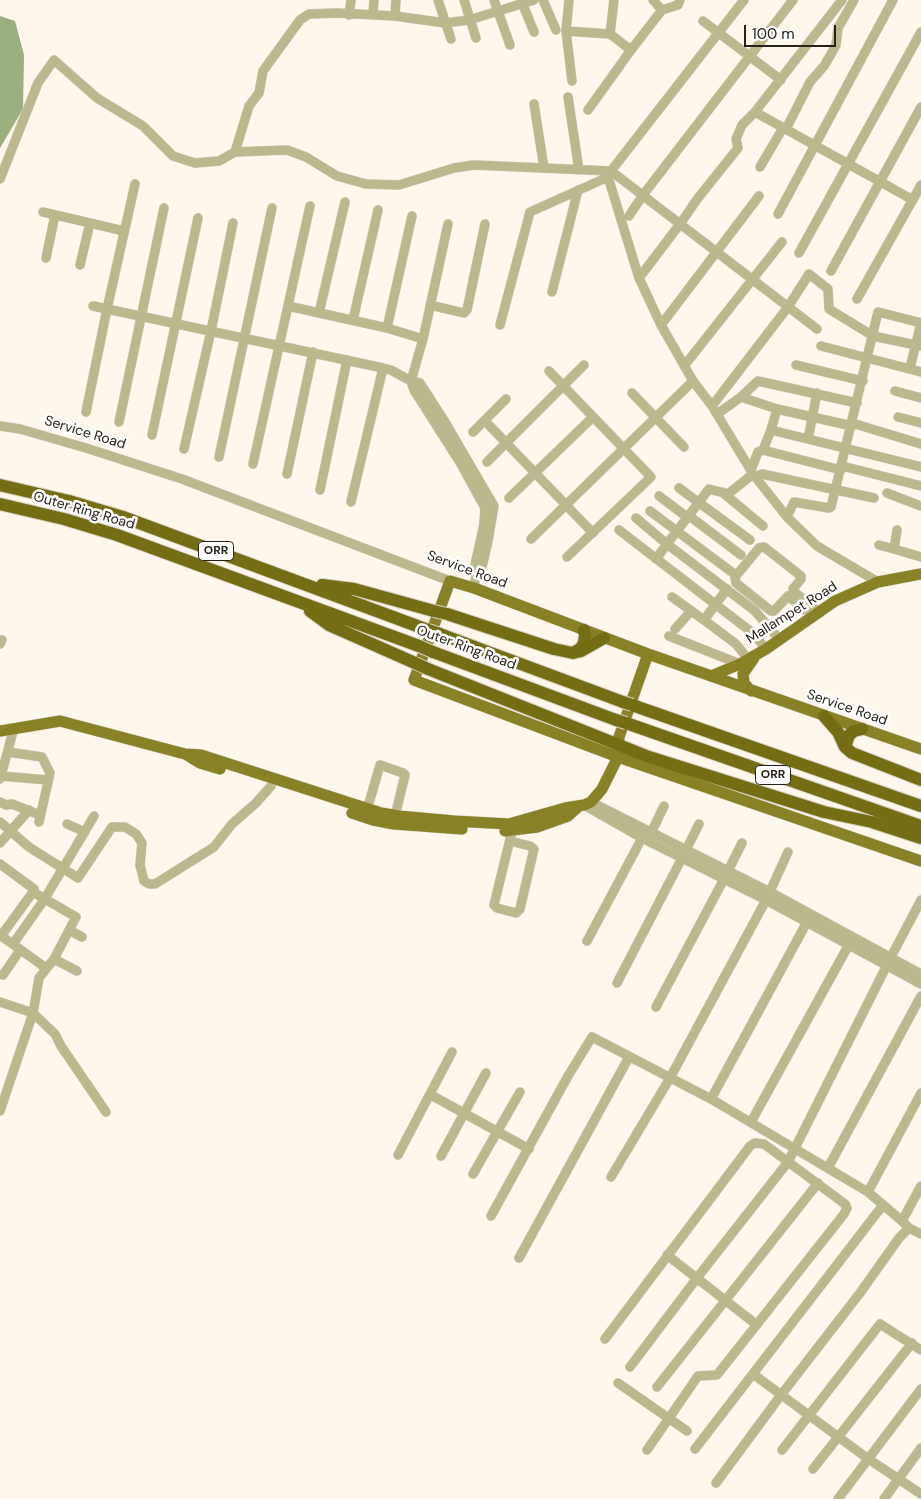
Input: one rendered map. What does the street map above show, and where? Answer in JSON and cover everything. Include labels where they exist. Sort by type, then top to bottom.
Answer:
[{"type":"highway","name":"Outer Ring Road","points":[[0,485],[60,498],[175,536],[627,704],[921,806]]},
{"type":"highway","name":"Outer Ring Road","points":[[0,504],[64,519],[117,535],[621,722],[921,826]]},
{"type":"highway","points":[[300,582],[354,589],[447,614],[554,649],[572,653],[582,651],[604,638]]},
{"type":"highway","points":[[295,600],[329,624],[414,663],[618,751],[649,757],[824,812],[872,822],[921,838]]},
{"type":"highway","points":[[572,653],[581,648],[584,643],[584,630]]},
{"type":"highway","points":[[824,716],[838,732],[845,747],[852,753],[921,780]]},
{"type":"highway","points":[[845,747],[849,735],[854,731],[862,729]]},
{"type":"main road","name":"Mallampet Road","points":[[710,676],[753,656],[835,601],[878,582],[921,574]]},
{"type":"main road","name":"Service Road","points":[[450,581],[474,588],[604,638],[751,691],[921,750]]},
{"type":"main road","points":[[450,581],[414,680],[618,751],[921,861]]},
{"type":"main road","points":[[185,754],[200,763],[373,820],[424,827],[512,834],[568,816],[602,789],[618,751],[619,736],[648,654]]},
{"type":"main road","points":[[751,691],[744,683],[743,674],[753,656]]},
{"type":"main road","points":[[0,731],[60,721],[185,754],[201,755],[367,810],[394,816],[509,824],[565,808],[584,805]]},
{"type":"street","points":[[350,15],[351,0]]},
{"type":"street","points":[[372,15],[374,0]]},
{"type":"street","points":[[395,16],[396,0]]},
{"type":"street","points":[[438,0],[451,39]]},
{"type":"street","points":[[464,0],[476,38]]},
{"type":"street","points":[[494,0],[510,45]]},
{"type":"street","points":[[235,152],[249,106],[259,92],[263,71],[300,20],[309,14],[324,12],[350,15],[395,16],[445,23],[470,20],[498,12],[522,2],[534,0]]},
{"type":"street","points":[[543,0],[556,30]]},
{"type":"street","points":[[569,0],[566,32],[572,81]]},
{"type":"street","points":[[610,34],[614,0]]},
{"type":"street","points":[[653,0],[662,10]]},
{"type":"street","points":[[588,110],[662,10],[678,4],[680,0]]},
{"type":"street","points":[[500,325],[530,212],[610,174],[744,0]]},
{"type":"street","points":[[629,216],[643,195],[793,0]]},
{"type":"street","points":[[639,278],[698,198],[738,148],[736,139],[742,125],[756,112],[842,0]]},
{"type":"street","points":[[760,167],[785,128],[810,82],[832,54],[836,45],[838,28],[854,0]]},
{"type":"street","points":[[778,214],[893,0]]},
{"type":"street","points":[[522,2],[534,32]]},
{"type":"street","points":[[703,21],[781,80]]},
{"type":"street","points":[[566,32],[610,34],[631,50]]},
{"type":"street","points":[[799,253],[921,32]]},
{"type":"street","points":[[0,179],[38,83],[54,60],[98,98],[143,126],[174,156],[195,163],[219,161],[235,152],[288,150],[306,157],[337,176],[366,184],[399,185],[454,168],[474,165],[579,170],[610,174],[643,195],[817,329]]},
{"type":"street","points":[[568,97],[579,170]]},
{"type":"street","points":[[534,104],[544,168]]},
{"type":"street","points":[[831,271],[921,107]]},
{"type":"street","points":[[756,112],[913,200]]},
{"type":"street","points":[[610,174],[639,278],[661,325],[693,381],[712,406],[753,474],[787,517],[817,546],[878,582]]},
{"type":"street","points":[[86,412],[135,184]]},
{"type":"street","points":[[857,299],[921,185]]},
{"type":"street","points":[[552,292],[578,190]]},
{"type":"street","points":[[661,325],[759,196]]},
{"type":"street","points":[[319,313],[345,202]]},
{"type":"street","points":[[253,464],[310,206]]},
{"type":"street","points":[[119,422],[164,208]]},
{"type":"street","points":[[219,457],[272,208]]},
{"type":"street","points":[[353,320],[378,210]]},
{"type":"street","points":[[43,212],[124,230]]},
{"type":"street","points":[[46,258],[55,215]]},
{"type":"street","points":[[388,328],[412,216]]},
{"type":"street","points":[[152,435],[198,218]]},
{"type":"street","points":[[80,265],[90,222]]},
{"type":"street","points":[[184,449],[233,223]]},
{"type":"street","points":[[448,224],[412,381],[414,390],[441,424],[461,464],[490,507],[484,524],[475,565],[477,570],[474,588]]},
{"type":"street","points":[[430,304],[466,312],[485,224]]},
{"type":"street","points":[[684,366],[782,242]]},
{"type":"street","points":[[712,406],[788,307],[809,274],[828,289],[830,309],[873,336],[918,346]]},
{"type":"street","points":[[93,306],[383,368],[412,381]]},
{"type":"street","points":[[288,306],[388,328],[423,339]]},
{"type":"street","points":[[787,517],[794,502],[831,508],[878,312],[921,323],[918,346],[910,368]]},
{"type":"street","points":[[821,346],[921,372]]},
{"type":"street","points":[[287,474],[313,352]]},
{"type":"street","points":[[320,490],[347,360]]},
{"type":"street","points":[[487,462],[584,365]]},
{"type":"street","points":[[796,365],[862,381]]},
{"type":"street","points":[[351,502],[383,368]]},
{"type":"street","points":[[549,371],[651,477],[567,557]]},
{"type":"street","points":[[531,539],[693,381]]},
{"type":"street","points":[[717,414],[758,382],[857,403]]},
{"type":"street","points":[[895,391],[921,398]]},
{"type":"street","points":[[808,439],[817,393]]},
{"type":"street","points":[[632,394],[684,447]]},
{"type":"street","points":[[741,397],[777,409],[852,424],[921,444]]},
{"type":"street","points":[[473,432],[506,399]]},
{"type":"street","points":[[763,450],[777,409]]},
{"type":"street","points":[[898,416],[921,423]]},
{"type":"street","points":[[509,498],[593,417]]},
{"type":"street","points":[[485,420],[593,533]]},
{"type":"street","name":"Service Road","points":[[0,426],[20,429],[86,448],[182,479],[450,581]]},
{"type":"street","points":[[771,430],[921,467]]},
{"type":"street","points":[[656,559],[709,488],[728,494],[753,474],[758,452],[763,450],[921,486]]},
{"type":"street","points":[[753,474],[762,474],[874,498]]},
{"type":"street","points":[[679,488],[750,540]]},
{"type":"street","points":[[722,492],[763,526]]},
{"type":"street","points":[[887,493],[921,506]]},
{"type":"street","points":[[659,496],[741,555]]},
{"type":"street","points":[[650,511],[733,573]]},
{"type":"street","points":[[636,518],[754,611],[780,639]]},
{"type":"street","points":[[619,530],[754,634],[753,656]]},
{"type":"street","points":[[894,549],[897,530]]},
{"type":"street","points":[[879,545],[921,557]]},
{"type":"street","points":[[764,547],[801,576],[793,591],[816,614],[788,596],[772,611],[736,583],[735,577],[759,548],[764,547]]},
{"type":"street","points":[[704,620],[727,589]]},
{"type":"street","points":[[672,597],[753,656]]},
{"type":"street","points":[[676,629],[691,611]]},
{"type":"street","points":[[669,636],[753,656]]},
{"type":"street","points":[[14,728],[0,778],[48,780]]},
{"type":"street","points":[[0,802],[29,810],[40,818],[50,773],[42,757],[8,752]]},
{"type":"street","points":[[367,810],[380,765],[405,775],[394,816]]},
{"type":"street","points":[[0,822],[29,847],[78,878],[112,826],[125,827],[136,834],[142,843],[140,865],[144,881],[149,884],[155,884],[214,847],[232,824],[256,803],[271,786]]},
{"type":"street","points":[[584,805],[651,833],[684,854]]},
{"type":"street","points":[[584,805],[642,838],[684,854],[852,940],[889,961],[921,984]]},
{"type":"street","points":[[651,833],[664,806]]},
{"type":"street","points":[[0,843],[29,810]]},
{"type":"street","points":[[3,975],[16,947],[94,816]]},
{"type":"street","points":[[66,824],[85,832]]},
{"type":"street","points":[[617,983],[699,824]]},
{"type":"street","points":[[512,834],[520,843],[532,847],[534,851],[520,910],[514,913],[497,908],[494,905],[512,834]]},
{"type":"street","points":[[587,941],[642,838]]},
{"type":"street","points":[[656,1006],[742,843]]},
{"type":"street","points":[[611,1177],[670,1078],[768,896],[788,852]]},
{"type":"street","points":[[0,864],[34,889],[33,892],[44,900],[76,917],[54,959],[39,978],[33,1013],[0,1112]]},
{"type":"street","points":[[33,892],[0,935],[46,968]]},
{"type":"street","points":[[768,896],[807,922],[852,940]]},
{"type":"street","points":[[630,1367],[696,1278],[788,1162],[921,900]]},
{"type":"street","points":[[711,1099],[807,922]]},
{"type":"street","points":[[69,930],[82,937]]},
{"type":"street","points":[[751,1122],[852,940]]},
{"type":"street","points":[[54,959],[77,972]]},
{"type":"street","points":[[889,961],[921,974]]},
{"type":"street","points":[[828,1168],[921,996]]},
{"type":"street","points":[[0,1002],[33,1013],[55,1034],[61,1046],[106,1112]]},
{"type":"street","points":[[491,1216],[568,1076],[592,1037],[711,1099],[828,1168],[868,1192],[909,1228],[921,1234]]},
{"type":"street","points":[[398,1155],[452,1052]]},
{"type":"street","points":[[519,1258],[629,1056]]},
{"type":"street","points":[[441,1156],[486,1073]]},
{"type":"street","points":[[473,1174],[520,1092]]},
{"type":"street","points":[[868,1192],[921,1093]]},
{"type":"street","points":[[431,1095],[529,1149]]},
{"type":"street","points":[[605,1339],[750,1146],[755,1143],[764,1144],[845,1204],[847,1208],[844,1214],[717,1375],[698,1376],[647,1450]]},
{"type":"street","points":[[657,1387],[818,1183]]},
{"type":"street","points":[[902,1221],[921,1186]]},
{"type":"street","points":[[695,1449],[883,1205]]},
{"type":"street","points":[[716,1483],[860,1293],[899,1238],[909,1228]]},
{"type":"street","points":[[667,1255],[757,1324]]},
{"type":"street","points":[[782,1450],[880,1324],[921,1350]]},
{"type":"street","points":[[813,1468],[912,1343]]},
{"type":"street","points":[[753,1374],[867,1458],[921,1494]]},
{"type":"street","points":[[618,1383],[687,1431]]},
{"type":"street","points":[[838,1499],[867,1458],[921,1389]]},
{"type":"street","points":[[884,1499],[921,1448]]},
{"type":"shaded area","points":[[0,16],[15,21],[24,55],[23,109],[0,148]]}]
